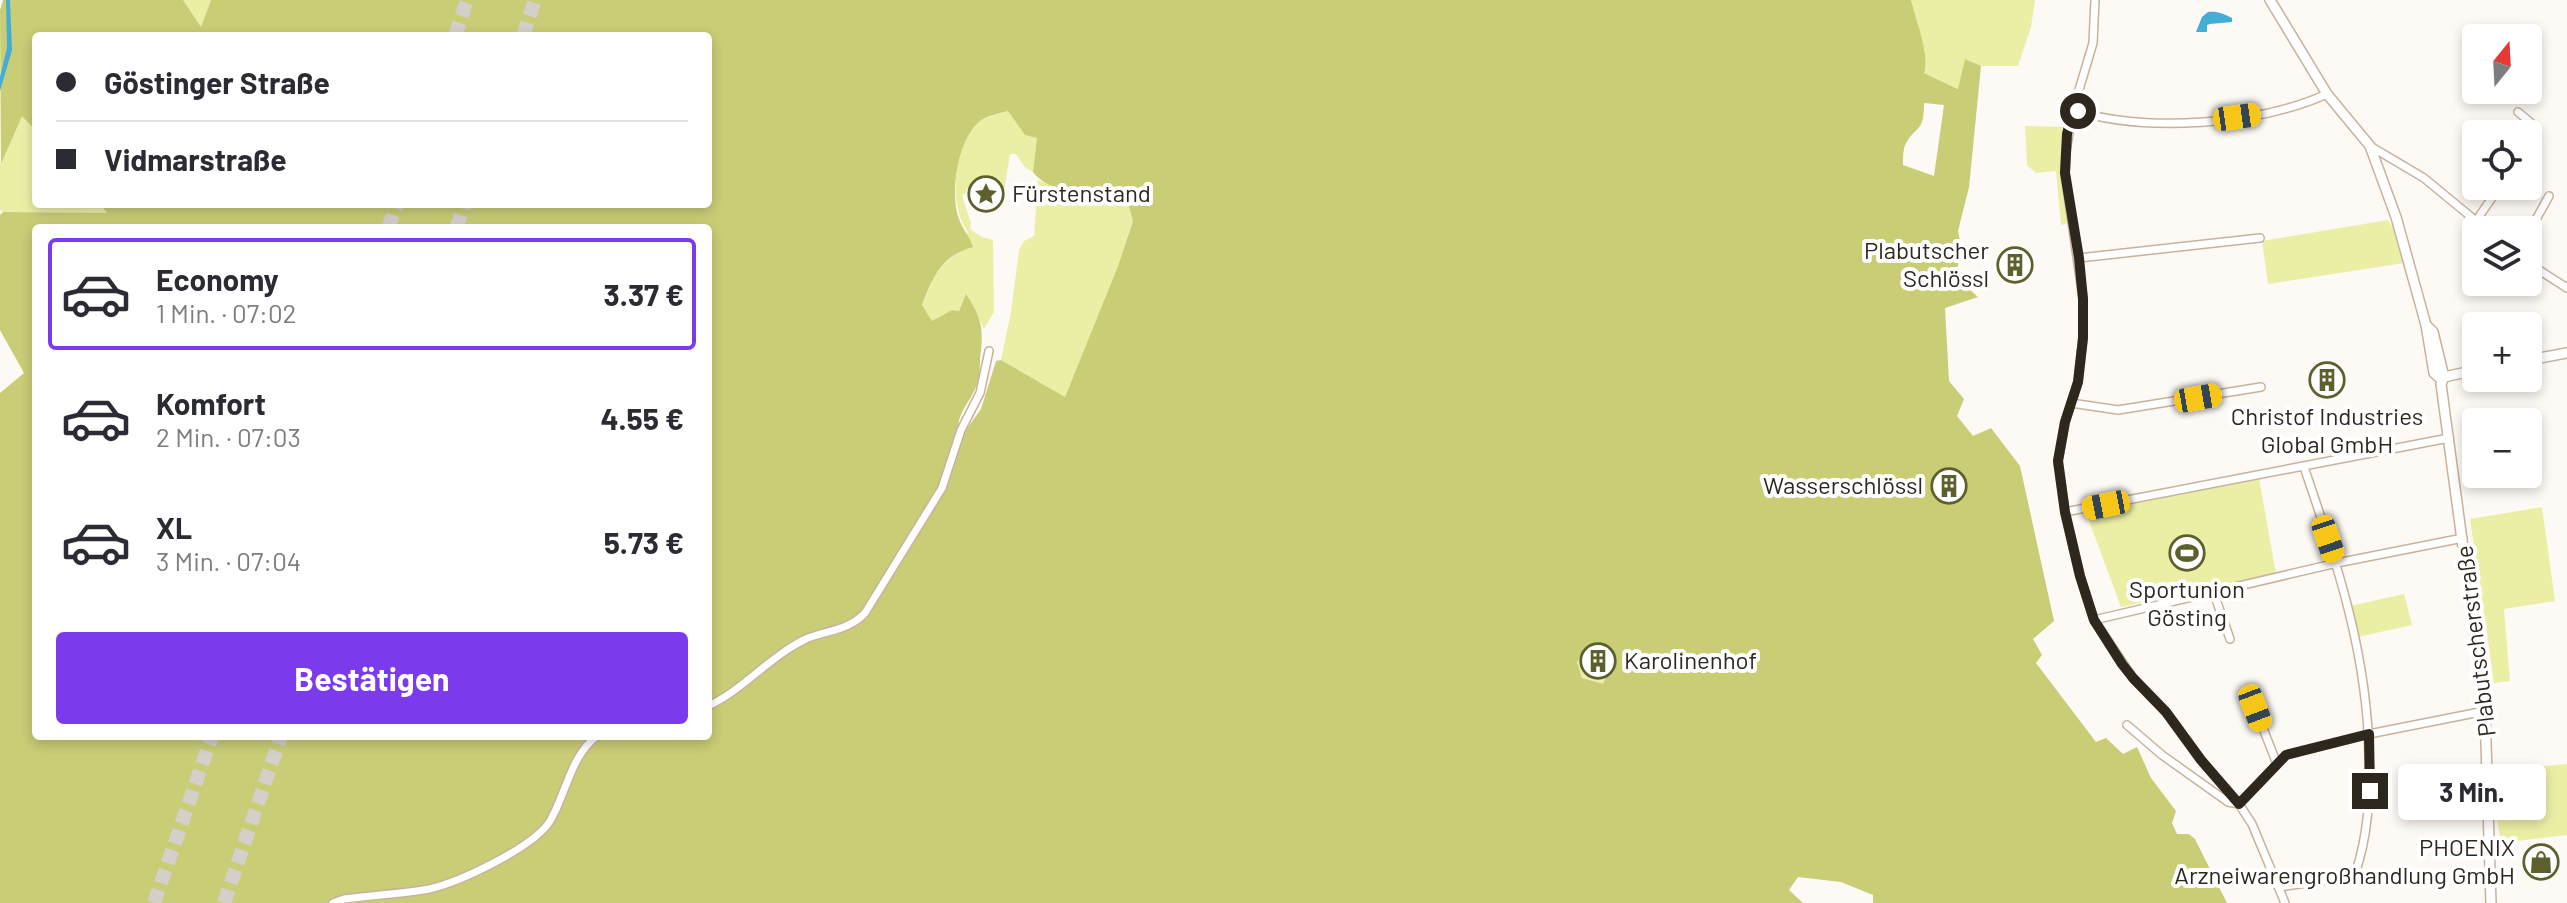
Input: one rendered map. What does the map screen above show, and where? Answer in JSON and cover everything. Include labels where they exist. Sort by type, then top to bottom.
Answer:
[{"type":"street","points":[[2095,0],[2092,47],[2067,134],[2065,173],[2079,258],[2083,338],[2078,382],[2065,422],[2058,461],[2065,512],[2094,620],[2133,678],[2166,712],[2201,760],[2239,804],[2252,824],[2285,903]]},
{"type":"street","name":"Plabutscherstraße","points":[[2270,0],[2327,94],[2370,146],[2386,183],[2426,325],[2434,373],[2443,379],[2485,711],[2491,903]]},
{"type":"street","points":[[2073,110],[2129,123],[2185,123],[2274,112],[2327,94]]},
{"type":"street","points":[[2518,112],[2528,120]]},
{"type":"street","points":[[2370,146],[2424,178],[2470,216]]},
{"type":"street","points":[[2538,216],[2549,196]]},
{"type":"street","points":[[2079,258],[2260,238]]},
{"type":"street","points":[[2542,272],[2567,288]]},
{"type":"street","points":[[712,703],[791,648],[808,638],[855,623],[865,613],[942,488],[961,430],[980,393],[989,351]]},
{"type":"street","points":[[2542,357],[2567,353]]},
{"type":"street","points":[[2443,379],[2462,374]]},
{"type":"street","points":[[2071,403],[2118,410],[2261,387]]},
{"type":"street","points":[[2065,512],[2449,438]]},
{"type":"street","points":[[2279,887],[2355,874],[2368,822],[2369,734],[2365,681],[2337,563],[2304,467]]},
{"type":"street","points":[[2094,620],[2337,563],[2464,538]]},
{"type":"street","points":[[2213,591],[2230,639]]},
{"type":"street","points":[[2255,708],[2277,764]]},
{"type":"street","points":[[2239,804],[2286,755],[2369,734],[2485,711]]},
{"type":"street","points":[[2127,725],[2162,755],[2228,802],[2239,804]]},
{"type":"street","points":[[333,903],[373,894],[433,888],[518,850],[546,828],[584,748],[593,740]]},
{"type":"green space","points":[[3,0],[183,0],[201,27],[211,0],[1911,0],[1924,47],[1924,73],[1958,89],[1965,59],[1981,66],[1969,187],[1958,231],[1962,251],[1955,276],[1978,297],[1945,308],[1949,381],[1964,399],[1957,416],[1973,436],[1991,428],[2020,466],[2054,621],[2033,639],[2042,655],[2036,663],[2096,742],[2106,738],[2123,754],[2137,747],[2151,778],[2176,811],[2172,823],[2177,834],[2189,834],[2195,839],[2227,903],[1873,903],[1873,895],[1841,882],[1798,877],[1789,890],[1803,903],[0,903],[0,393],[24,373],[0,330],[0,215],[3,212],[107,213],[103,208],[712,208],[712,32],[32,32],[32,127],[22,116],[1,164],[0,10]],"holes":[[[1924,103],[1944,105],[1934,176],[1903,165],[1905,145],[1921,124]],[[1008,111],[1025,135],[1037,138],[1033,172],[1041,180],[1051,186],[1076,191],[1125,192],[1133,221],[1065,397],[1001,360],[996,361],[981,409],[966,430],[958,429],[960,417],[979,378],[982,340],[979,317],[966,294],[959,311],[952,310],[932,321],[922,305],[940,268],[953,256],[973,247],[959,219],[955,195],[958,165],[967,137],[983,119]],[[1604,646],[1612,664],[1603,684],[1582,678],[1577,662],[1588,647]]]},
{"type":"green space","points":[[183,0],[211,0],[201,28]]},
{"type":"green space","points":[[1911,0],[2035,0],[2031,27],[2018,66],[1981,66],[1965,59],[1959,89],[1924,73]]},
{"type":"green space","points":[[1008,111],[1037,138],[1033,172],[1016,154],[1010,154],[1003,198],[1000,200],[992,187],[985,183],[976,191],[966,189],[962,195],[970,229],[993,240],[994,312],[984,329],[966,295],[959,311],[952,310],[932,322],[922,306],[936,270],[958,252],[968,232],[957,206],[956,189],[956,172],[965,140],[984,118]]},
{"type":"green space","points":[[22,116],[32,127],[32,208],[104,208],[108,213],[3,212],[0,210],[0,164]]},
{"type":"green space","points":[[2025,126],[2063,127],[2060,170],[2068,223],[2061,225],[2056,171],[2036,173],[2027,165]]},
{"type":"green space","points":[[1038,180],[1070,189],[1125,192],[1133,220],[1118,266],[1065,397],[1001,360],[1019,250],[1024,241],[1034,236]]},
{"type":"green space","points":[[2388,220],[2397,234],[2404,263],[2268,284],[2262,241]]},
{"type":"green space","name":"Sportunion Gösting","points":[[2259,478],[2276,574],[2121,607],[2086,513]]},
{"type":"green space","points":[[2542,507],[2555,601],[2504,609],[2510,681],[2494,683],[2470,519]]},
{"type":"green space","points":[[2404,594],[2412,625],[2358,637],[2350,606]]},
{"type":"green space","points":[[1604,646],[1613,664],[1604,685],[1582,678],[1577,662],[1588,647]]},
{"type":"green space","points":[[2567,764],[2567,835],[2501,843],[2496,814],[2491,811],[2491,771]]},
{"type":"water","points":[[6,0],[10,0],[12,50],[0,91],[7,48]]},
{"type":"water","points":[[2208,12],[2226,15],[2232,18],[2232,22],[2210,24],[2207,25],[2207,32],[2196,32],[2202,17]]},
{"type":"tunnel","points":[[456,32],[467,0]]},
{"type":"tunnel","points":[[524,32],[535,0]]},
{"type":"tunnel","points":[[390,224],[396,208]]},
{"type":"tunnel","points":[[458,224],[464,208]]},
{"type":"tunnel","points":[[154,903],[211,740]]},
{"type":"tunnel","points":[[224,903],[280,740]]},
{"type":"place","name":"Fürstenstand","points":[[986,194]]},
{"type":"place","name":"Plabutscher Schlössl","points":[[2015,265]]},
{"type":"place","name":"Christof Industries Global GmbH","points":[[2327,380]]},
{"type":"place","name":"Wasserschlössl","points":[[1949,486]]},
{"type":"place","name":"Sportunion Gösting","points":[[2187,553]]},
{"type":"place","name":"Karolinenhof","points":[[1598,661]]},
{"type":"place","name":"PHOENIX Arzneiwarengroßhandlung GmbH","points":[[2541,862]]},
{"type":"route","points":[[2078,111],[2073,110],[2067,134],[2065,173],[2079,258],[2083,338],[2078,382],[2065,422],[2058,461],[2065,512],[2094,620],[2133,678],[2166,712],[2201,760],[2239,804],[2286,755],[2369,734],[2370,791]]}]
